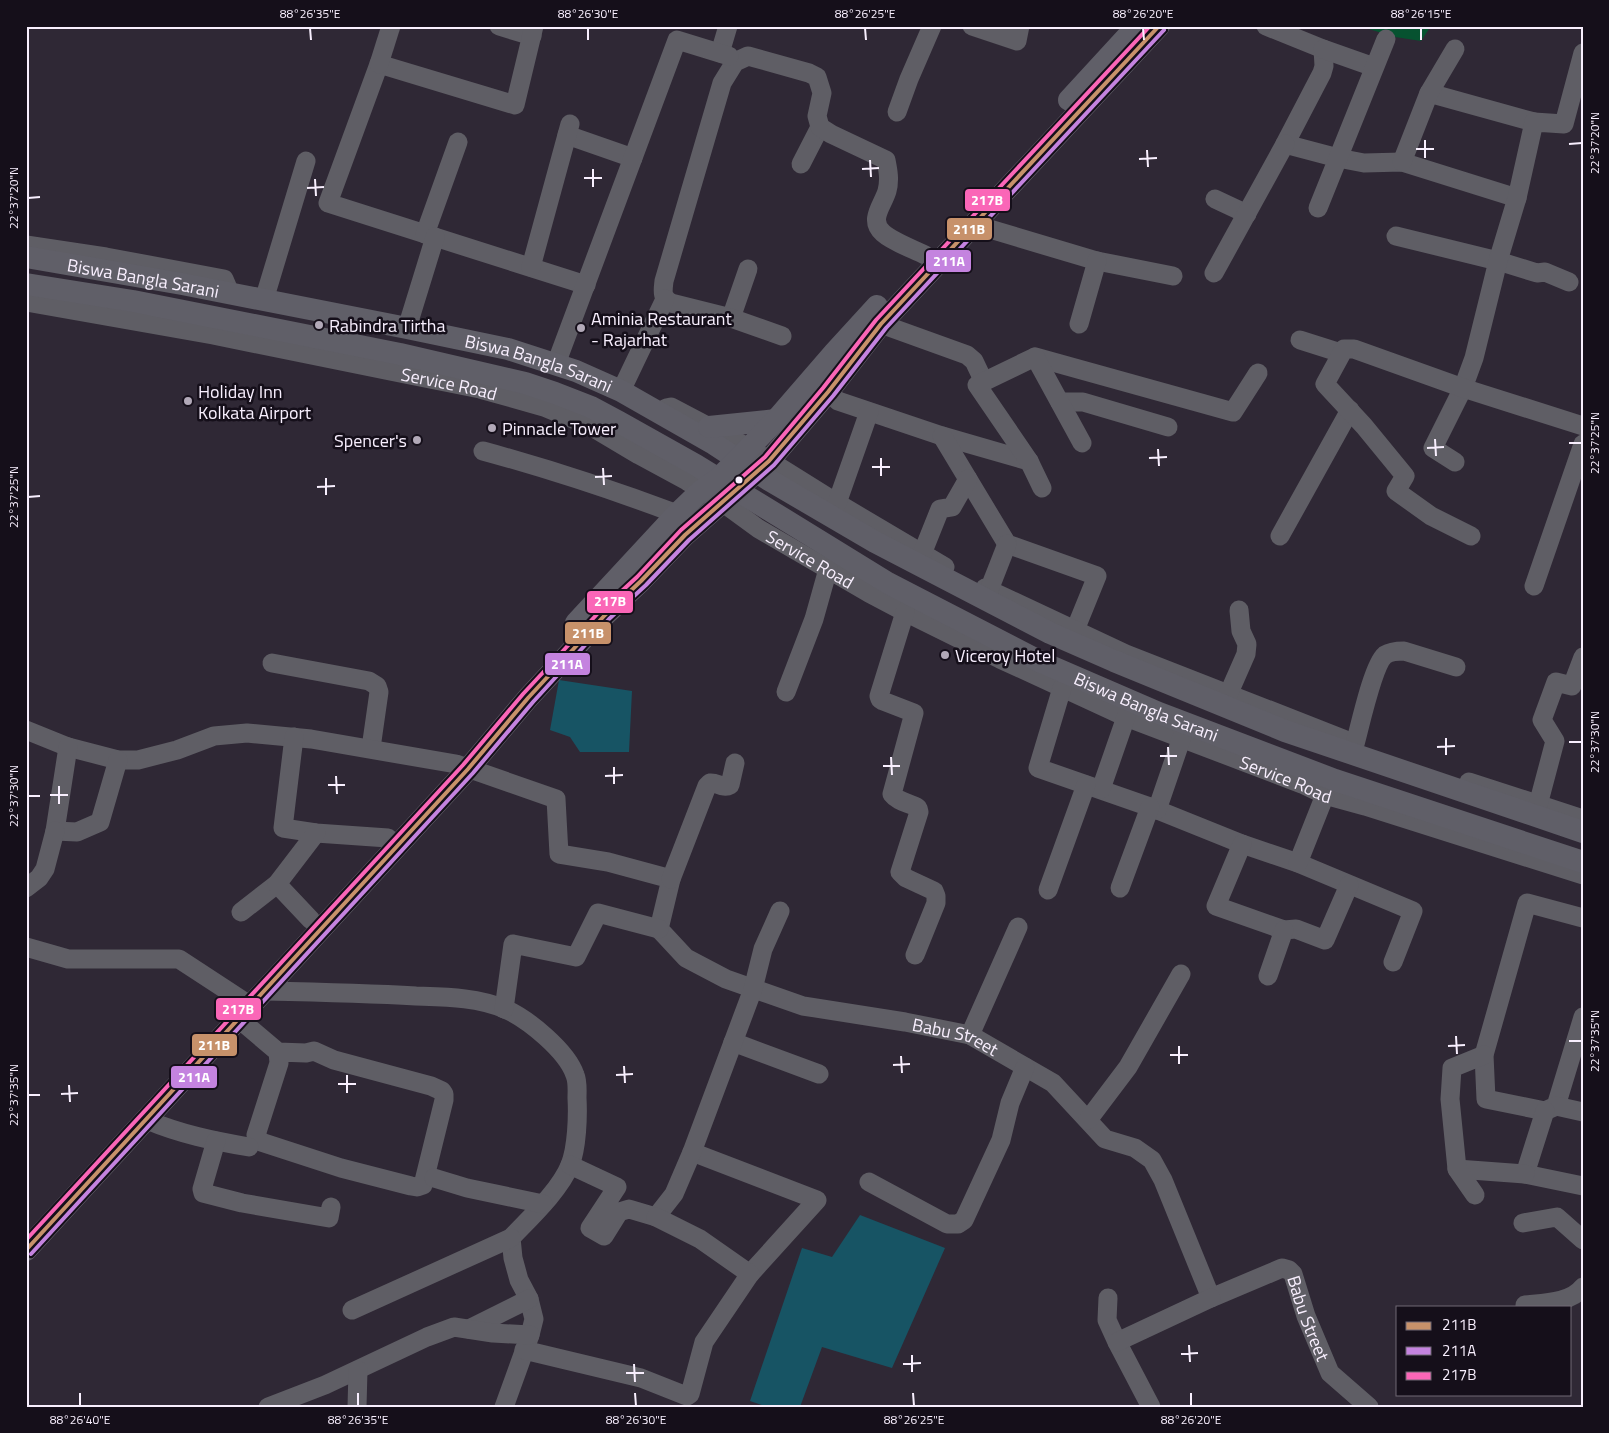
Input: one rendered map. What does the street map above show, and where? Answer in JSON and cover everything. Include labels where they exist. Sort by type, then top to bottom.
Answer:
[{"type":"main road","points":[[753,460],[776,420],[834,352],[1138,26]]},
{"type":"main road","points":[[26,1233],[138,1113],[249,1004],[311,920],[388,838],[462,766],[522,705],[605,615],[641,581],[685,535],[720,491],[828,392],[881,324],[1159,26]]},
{"type":"main road","name":"Biswa Bangla Sarani","points":[[26,257],[106,264],[230,293],[508,349],[556,364],[621,391],[655,411],[753,460],[875,542],[1073,636],[1264,716],[1470,795],[1583,832]]},
{"type":"main road","name":"Biswa Bangla Sarani","points":[[26,284],[133,301],[400,354],[525,383],[556,393],[591,407],[687,460],[720,491],[888,583],[1041,662],[1334,791],[1583,862]]},
{"type":"main road","points":[[709,427],[776,420]]},
{"type":"main road","points":[[26,1250],[147,1120],[462,766],[504,702],[677,514],[720,491]]},
{"type":"street","points":[[391,26],[328,203],[586,285]]},
{"type":"street","points":[[379,64],[515,105],[533,31],[499,26]]},
{"type":"street","points":[[556,364],[677,40],[725,54],[728,26]]},
{"type":"street","points":[[897,112],[932,26]]},
{"type":"street","points":[[972,26],[1017,40],[1020,26]]},
{"type":"street","points":[[1266,26],[1374,67]]},
{"type":"street","points":[[1318,208],[1386,39]]},
{"type":"street","points":[[1214,273],[1322,73],[1324,66],[1323,49]]},
{"type":"street","points":[[1402,162],[1429,93],[1455,49]]},
{"type":"street","points":[[1429,93],[1534,122],[1564,124],[1578,89],[1583,53]]},
{"type":"street","points":[[782,336],[731,318],[670,303],[662,294],[664,281],[722,82],[735,62],[748,56],[809,73],[817,78],[822,93],[817,116],[820,127],[886,160],[889,177],[887,191],[876,213],[878,228],[884,234],[925,255]]},
{"type":"street","points":[[1455,462],[1433,448],[1463,388],[1474,358],[1498,261],[1517,198],[1534,122]]},
{"type":"street","points":[[801,164],[820,127]]},
{"type":"street","points":[[531,268],[568,129],[633,158]]},
{"type":"street","points":[[407,328],[430,235],[458,142]]},
{"type":"street","points":[[1285,144],[1364,163],[1402,162],[1517,198]]},
{"type":"street","points":[[264,300],[306,161]]},
{"type":"street","points":[[1214,199],[1247,214]]},
{"type":"street","points":[[974,224],[1097,261],[1173,276]]},
{"type":"street","points":[[1396,236],[1498,261],[1537,273],[1545,272],[1569,282]]},
{"type":"street","points":[[26,245],[106,264]]},
{"type":"street","points":[[1079,324],[1097,261]]},
{"type":"street","points":[[731,318],[748,269]]},
{"type":"street","points":[[621,391],[665,299]]},
{"type":"street","name":"Service Road","points":[[26,302],[213,335],[451,383],[544,408],[592,427],[687,481],[720,491],[759,528],[905,612],[1126,717],[1302,784],[1334,791],[1583,875]]},
{"type":"street","points":[[881,324],[968,355],[974,361],[984,382]]},
{"type":"street","points":[[1300,340],[1341,353]]},
{"type":"street","points":[[1471,536],[1431,516],[1396,491],[1405,476],[1350,410],[1325,384],[1344,348],[1354,349],[1463,388],[1583,426]]},
{"type":"street","points":[[1035,357],[1082,443]]},
{"type":"street","points":[[1042,488],[1029,461],[977,385],[1035,357],[1233,412],[1258,373]]},
{"type":"street","points":[[828,392],[838,401],[869,412],[942,436],[1029,461]]},
{"type":"street","points":[[1060,402],[1083,402],[1168,428]]},
{"type":"street","points":[[655,411],[671,407],[709,427],[753,460],[837,503],[961,576],[1073,636],[1126,654],[1228,695],[1264,716],[1583,819]]},
{"type":"street","points":[[1280,536],[1350,410]]},
{"type":"street","points":[[837,503],[869,412]]},
{"type":"street","points":[[942,436],[1008,544],[1097,576],[1073,636]]},
{"type":"street","points":[[1534,586],[1583,444]]},
{"type":"street","points":[[483,451],[588,482],[677,514]]},
{"type":"street","points":[[922,554],[940,509],[952,507],[968,479]]},
{"type":"street","points":[[989,590],[1008,544]]},
{"type":"street","points":[[786,692],[814,619],[828,569]]},
{"type":"street","points":[[1228,695],[1246,654],[1247,644],[1242,632],[1239,610]]},
{"type":"street","points":[[905,612],[879,696],[880,699],[914,713],[892,794],[895,798],[915,806],[919,812],[900,872],[906,878],[934,891],[936,896],[936,903],[915,955]]},
{"type":"street","points":[[1355,744],[1378,664],[1386,655],[1396,651],[1404,651],[1456,667]]},
{"type":"street","points":[[1538,805],[1555,741],[1542,720],[1556,682],[1572,686],[1583,657]]},
{"type":"street","points":[[272,663],[369,681],[377,686],[379,692],[371,748]]},
{"type":"street","points":[[1062,688],[1038,768],[1298,863],[1413,911],[1392,962]]},
{"type":"street","points":[[1048,890],[1126,717]]},
{"type":"street","points":[[26,730],[68,747],[118,760],[138,760],[177,750],[214,736],[247,733],[294,737],[371,748],[462,766],[556,799],[559,854],[608,862],[671,880]]},
{"type":"street","points":[[294,737],[283,828],[316,833],[388,838]]},
{"type":"street","points":[[1120,888],[1182,737]]},
{"type":"street","points":[[26,888],[39,878],[46,869],[55,831],[68,747]]},
{"type":"street","points":[[55,831],[77,832],[100,822],[118,760]]},
{"type":"street","points":[[504,1009],[513,944],[576,957],[598,913],[659,928],[671,880],[707,786],[714,782],[723,786],[730,785],[735,763]]},
{"type":"street","points":[[1298,863],[1334,791]]},
{"type":"street","points":[[241,912],[277,884],[316,833]]},
{"type":"street","points":[[1242,844],[1216,906],[1284,930],[1296,929],[1325,940],[1349,885]]},
{"type":"street","points":[[277,884],[311,920]]},
{"type":"street","points":[[1583,918],[1527,903],[1484,1055],[1486,1099],[1583,1112]]},
{"type":"street","points":[[656,1217],[674,1194],[692,1152],[754,989],[763,949],[780,911]]},
{"type":"street","points":[[970,1035],[1018,927]]},
{"type":"street","name":"Babu Street","points":[[659,928],[686,958],[726,979],[803,1006],[905,1022],[970,1035],[1053,1083],[1105,1139],[1135,1148],[1152,1160],[1163,1180],[1211,1298],[1282,1268],[1289,1270],[1293,1274],[1306,1316],[1330,1373],[1369,1407]]},
{"type":"street","points":[[1268,976],[1284,930]]},
{"type":"street","points":[[26,947],[68,959],[178,959],[249,1004],[278,1052],[279,1063],[256,1135],[261,1142],[341,1168],[394,1182],[417,1187],[423,1184],[444,1100],[442,1091],[431,1086],[334,1060],[314,1051],[306,1053],[278,1052]]},
{"type":"street","points":[[1088,1120],[1128,1068],[1181,974]]},
{"type":"street","points":[[249,1004],[361,993],[469,999],[504,1009],[528,1023],[549,1040],[566,1059],[576,1075],[578,1109],[570,1165],[552,1194],[511,1238],[352,1310]]},
{"type":"street","points":[[1525,1174],[1583,1017]]},
{"type":"street","points":[[733,1042],[819,1074]]},
{"type":"street","points":[[1475,1195],[1457,1169],[1450,1099],[1452,1068],[1484,1055]]},
{"type":"street","points":[[868,1182],[947,1224],[958,1224],[964,1220],[1002,1140],[1010,1103],[1025,1067]]},
{"type":"street","points":[[147,1120],[166,1128],[216,1141],[249,1147]]},
{"type":"street","points":[[216,1141],[202,1189],[203,1193],[242,1203],[329,1218],[331,1207]]},
{"type":"street","points":[[268,1407],[325,1385],[427,1337],[454,1327],[493,1333],[641,1378],[687,1401],[704,1342],[750,1274],[817,1200],[692,1152]]},
{"type":"street","points":[[570,1165],[617,1186],[590,1228],[604,1236],[619,1212],[629,1209],[656,1217],[700,1239],[750,1274]]},
{"type":"street","points":[[1457,1169],[1525,1174],[1583,1186]]},
{"type":"street","points":[[434,1178],[467,1188],[543,1204]]},
{"type":"street","points":[[1523,1223],[1557,1218],[1583,1240]]},
{"type":"street","points":[[504,1407],[534,1319],[529,1299],[519,1280],[513,1258],[511,1238]]},
{"type":"street","points":[[1525,1305],[1555,1301],[1578,1293],[1583,1287]]},
{"type":"street","points":[[1108,1298],[1107,1320],[1116,1342],[1151,1407]]},
{"type":"street","points":[[1116,1342],[1211,1298]]},
{"type":"street","points":[[469,1329],[529,1299]]},
{"type":"street","points":[[357,1407],[358,1370]]},
{"type":"green space","points":[[1359,26],[1431,26],[1421,41],[1395,37]]},
{"type":"water","points":[[559,680],[632,691],[629,752],[580,752],[570,737],[550,730]]},
{"type":"water","points":[[860,1215],[945,1248],[892,1368],[822,1347],[800,1407],[768,1407],[750,1401],[802,1248],[832,1257]]},
{"type":"transit line","name":"217B","points":[[26,1240],[463,765],[523,694],[600,611],[637,577],[681,530],[765,457],[823,388],[876,320],[1150,26]]},
{"type":"transit line","name":"211B","points":[[26,1250],[468,769],[528,698],[605,615],[685,535],[769,461],[828,392],[881,324],[1159,26]]},
{"type":"transit line","name":"211A","points":[[31,1254],[473,773],[533,702],[609,619],[646,585],[689,540],[774,465],[833,396],[886,328],[1164,30]]},
{"type":"place","name":"Rabindra Tirtha","points":[[319,325]]},
{"type":"place","name":"Aminia Restaurant - Rajarhat","points":[[581,328]]},
{"type":"place","name":"Holiday Inn Kolkata Airport","points":[[188,401]]},
{"type":"place","name":"Pinnacle Tower","points":[[492,428]]},
{"type":"place","name":"Spencer's","points":[[417,440]]},
{"type":"place","name":"Viceroy Hotel","points":[[945,655]]}]
